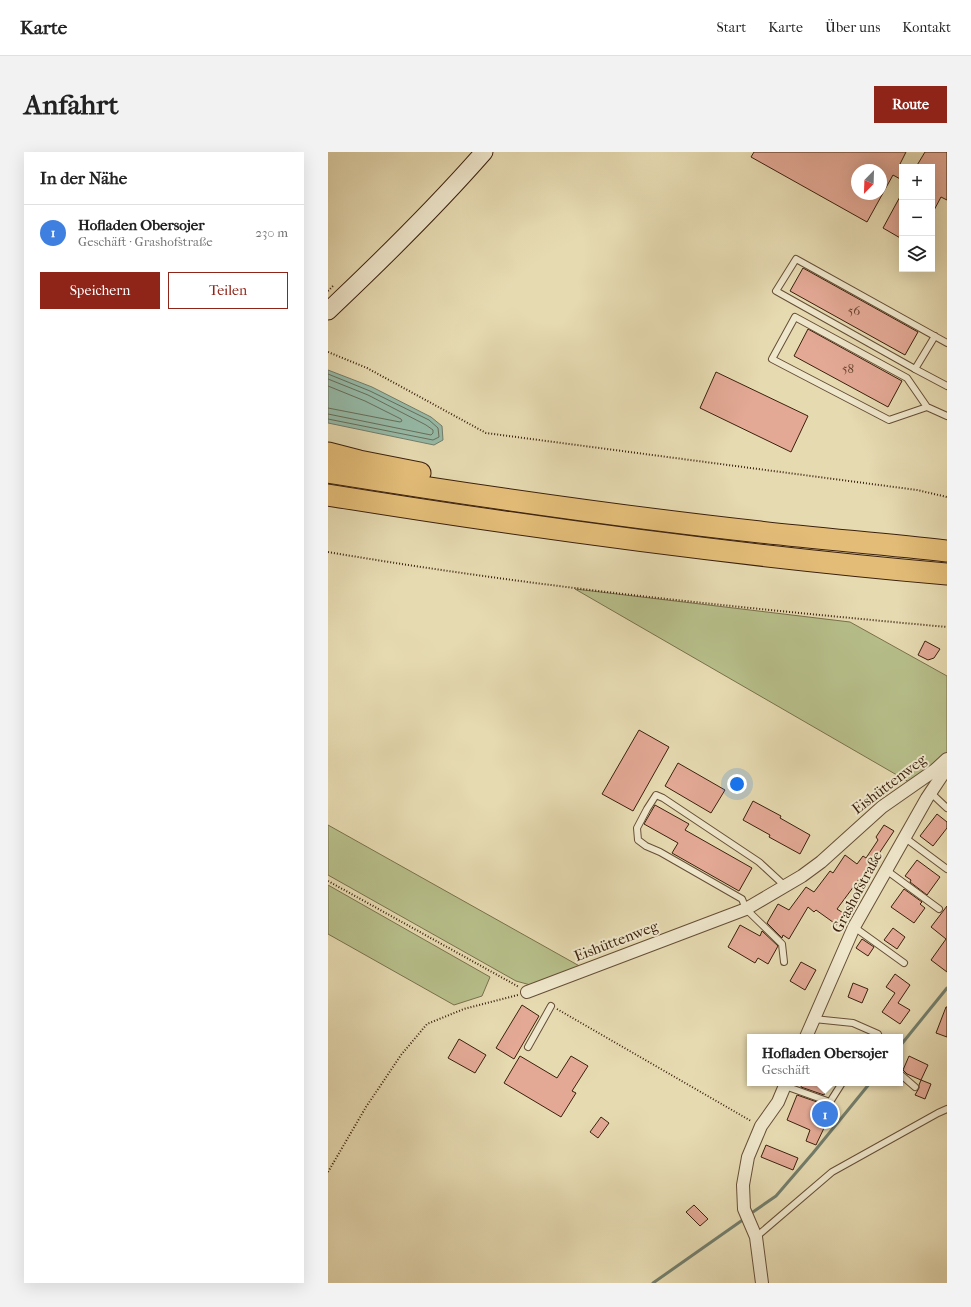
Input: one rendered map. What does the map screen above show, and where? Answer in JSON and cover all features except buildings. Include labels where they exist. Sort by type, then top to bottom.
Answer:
[{"type":"highway","points":[[328,453],[359,461],[417,472],[468,494]]},
{"type":"highway","points":[[328,472],[468,494],[648,518],[760,532],[947,551]]},
{"type":"highway","points":[[328,495],[439,513],[741,554],[947,574]]},
{"type":"main road","points":[[328,311],[381,261],[440,201],[484,152]]},
{"type":"street","name":"Eishüttenweg","points":[[527,992],[746,909],[802,876],[821,862],[882,807],[947,760]]},
{"type":"street","name":"Grashofstraße","points":[[807,1034],[854,926],[904,837],[947,768]]},
{"type":"street","points":[[762,1283],[756,1237],[744,1209],[742,1185],[748,1157],[761,1126],[778,1102],[785,1086]]},
{"type":"lane","points":[[947,343],[796,260],[776,291],[947,386]]},
{"type":"lane","points":[[927,407],[888,420],[772,359],[795,317],[907,378],[927,407],[947,416]]},
{"type":"lane","points":[[915,369],[935,336]]},
{"type":"lane","points":[[931,793],[947,808]]},
{"type":"lane","points":[[784,962],[782,944],[746,909],[742,899],[660,852],[646,846],[638,840],[637,828],[656,795],[663,798],[760,862],[785,886]]},
{"type":"lane","points":[[904,837],[947,869]]},
{"type":"lane","points":[[886,870],[939,910]]},
{"type":"lane","points":[[854,926],[904,963]]},
{"type":"lane","points":[[528,1047],[551,1006]]},
{"type":"lane","points":[[814,1019],[852,1023],[878,1034]]},
{"type":"lane","points":[[903,1076],[915,1086]]},
{"type":"lane","points":[[791,1086],[830,1102],[840,1086]]},
{"type":"lane","points":[[756,1237],[832,1172],[947,1109]]},
{"type":"path","points":[[328,291],[340,280]]},
{"type":"path","points":[[328,352],[367,368],[486,433],[917,490],[947,497]]},
{"type":"path","points":[[328,552],[532,582],[767,610],[947,627]]},
{"type":"path","points":[[328,881],[527,992]]},
{"type":"path","points":[[328,1172],[366,1107],[401,1055],[426,1024],[464,1009],[527,992]]},
{"type":"path","points":[[551,1006],[761,1126]]},
{"type":"green space","points":[[575,589],[850,622],[947,676],[947,756],[909,782]]},
{"type":"green space","points":[[328,825],[583,968],[534,986],[516,981],[328,875]]},
{"type":"green space","points":[[328,885],[490,977],[482,996],[454,1005],[328,934]]},
{"type":"water","points":[[328,370],[372,387],[431,417],[442,426],[443,440],[434,445],[328,423]]},
{"type":"waterway","points":[[903,1042],[947,988]]},
{"type":"waterway","points":[[750,1214],[776,1196],[868,1086]]},
{"type":"waterway","points":[[653,1283],[744,1219]]},
{"type":"place","name":"Hofladen Obersojer","points":[[825,1114]]}]
